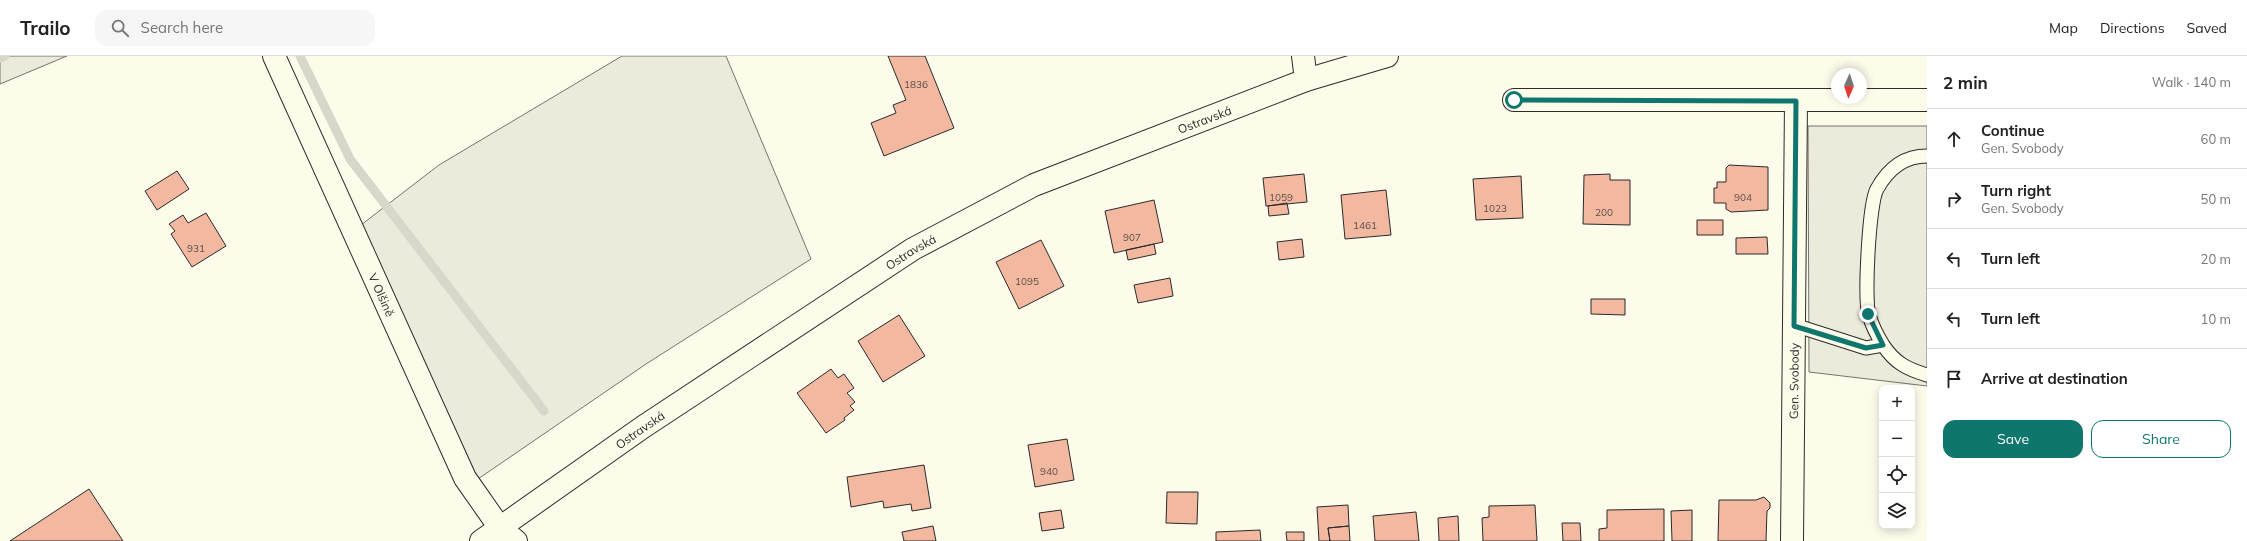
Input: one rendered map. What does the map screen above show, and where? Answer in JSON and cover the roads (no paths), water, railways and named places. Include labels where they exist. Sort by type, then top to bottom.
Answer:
[{"type":"street","name":"V Olšině","points":[[274,56],[465,478],[508,535]]},
{"type":"street","points":[[1303,56],[1306,80]]},
{"type":"street","name":"Ostravská","points":[[481,541],[508,535],[643,427],[913,249],[1034,185],[1306,80],[1387,56]]},
{"type":"street","points":[[1514,100],[1927,100]]},
{"type":"street","name":"Gen. Svobody","points":[[1792,541],[1796,101]]},
{"type":"lane","points":[[1927,156],[1913,156],[1893,167],[1876,190],[1867,255],[1868,314],[1883,345],[1905,368],[1927,375]]},
{"type":"lane","points":[[1794,326],[1866,348],[1883,345]]},
{"type":"waterway","points":[[0,58],[5,56]]},
{"type":"waterway","points":[[300,56],[350,159],[544,411]]}]
